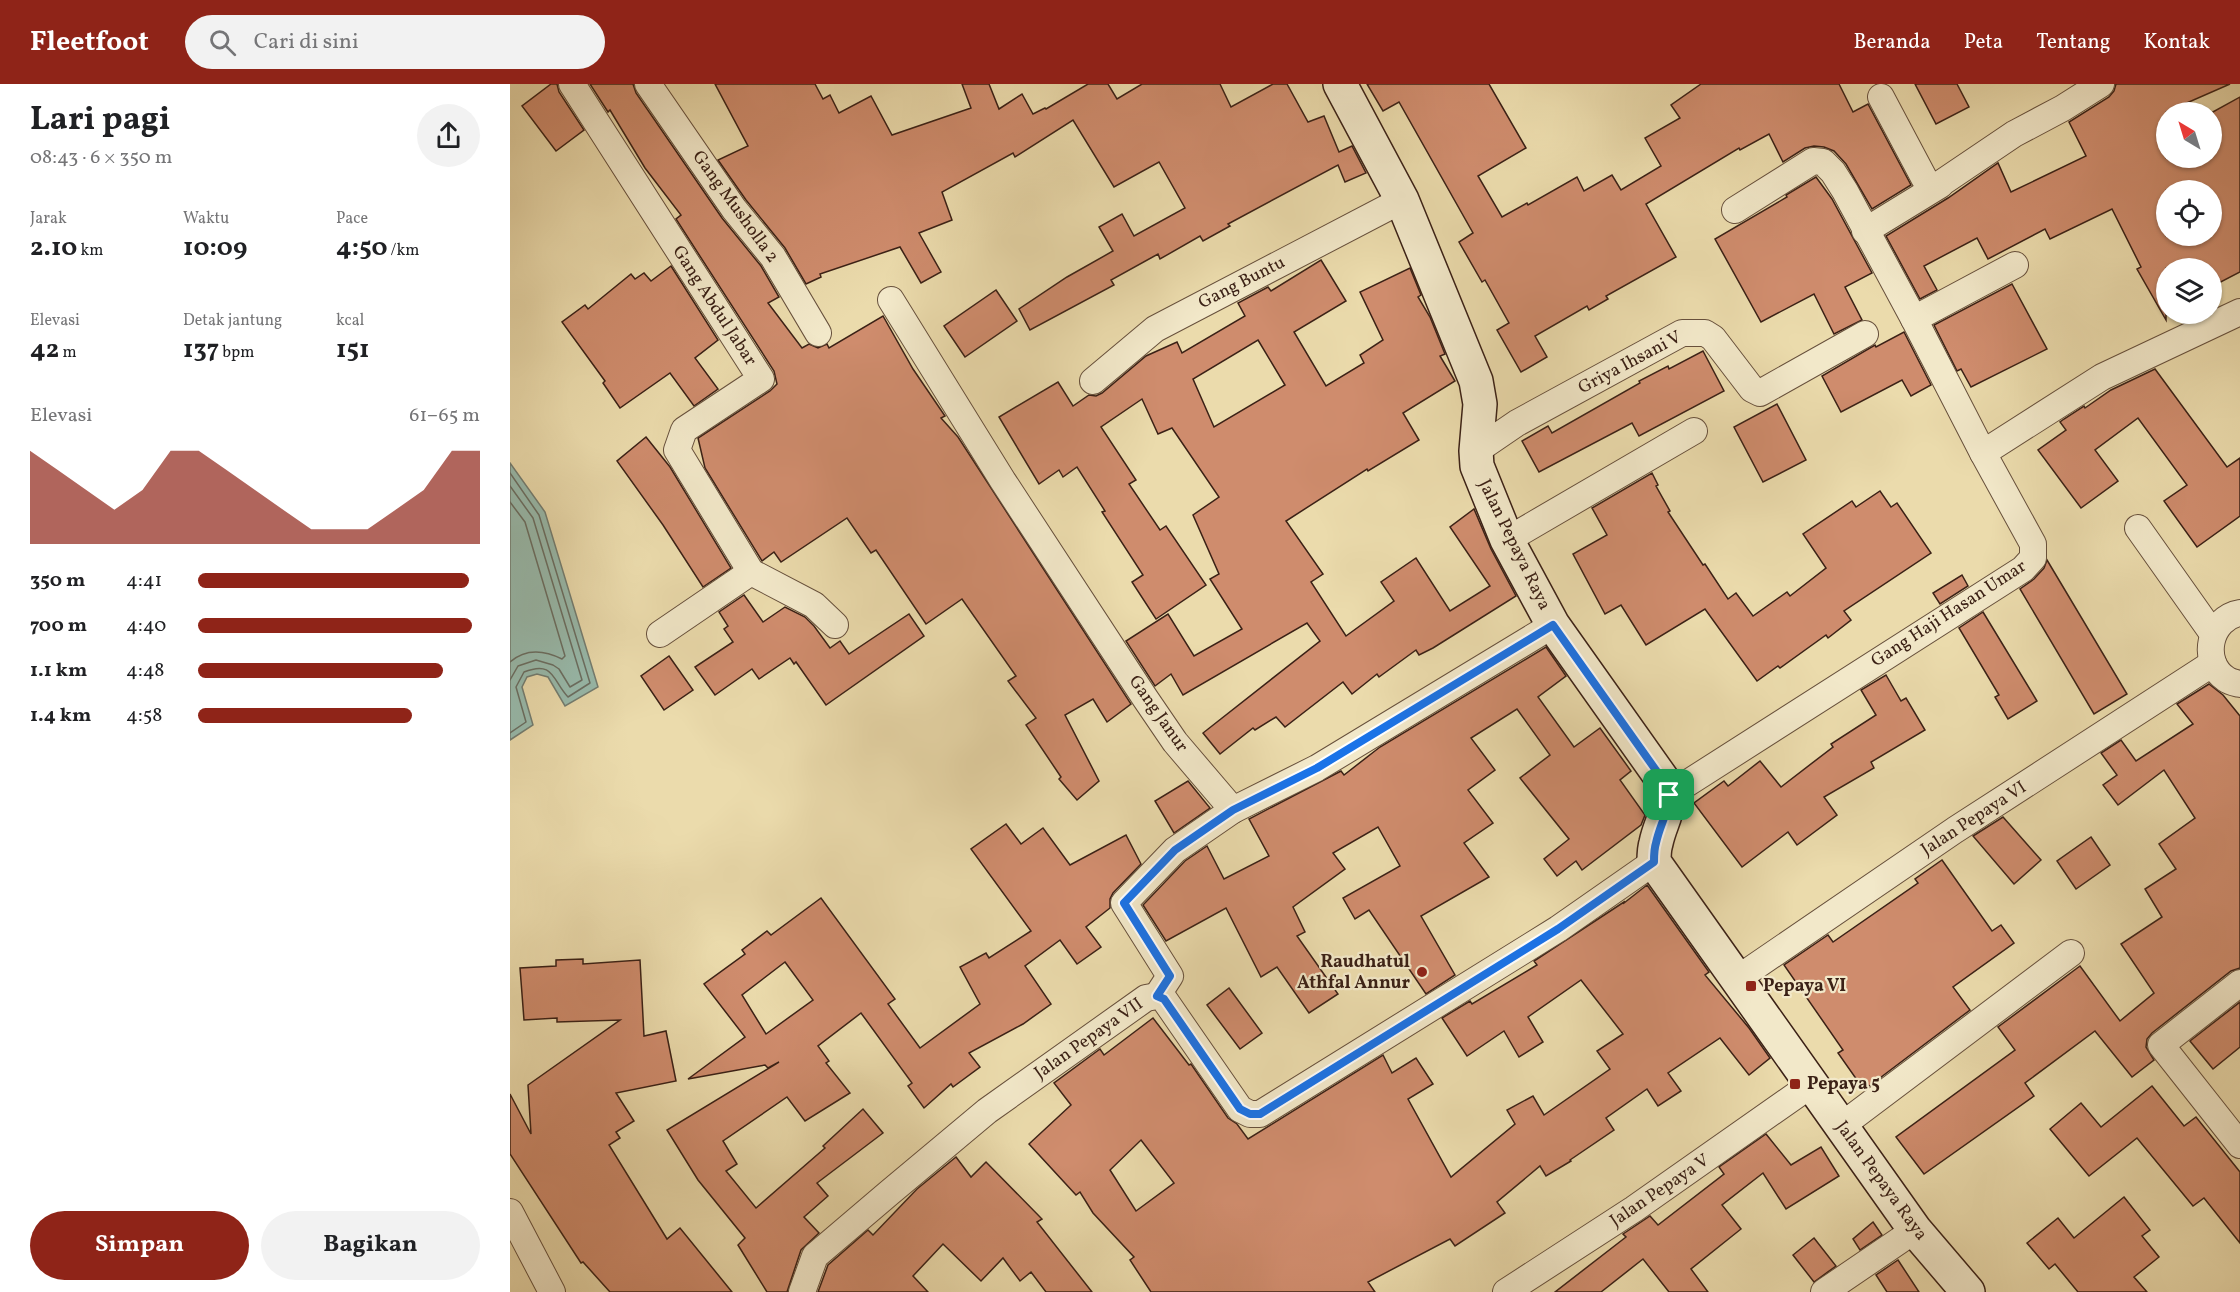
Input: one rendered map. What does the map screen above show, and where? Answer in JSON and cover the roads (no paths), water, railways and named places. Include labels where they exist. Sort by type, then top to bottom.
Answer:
[{"type":"street","name":"Gang Abdul Jabar","points":[[572,84],[761,379],[684,430],[677,450],[751,572]]},
{"type":"street","name":"Gang Musholla 2","points":[[648,84],[734,209],[773,257],[818,333]]},
{"type":"street","name":"Jalan Pepaya Raya","points":[[1340,84],[1402,200],[1476,381],[1480,404],[1477,466],[1508,540],[1553,625],[1665,783],[1669,795]]},
{"type":"street","points":[[1865,231],[1940,185],[2014,134],[2063,108],[2101,84]]},
{"type":"street","points":[[1881,97],[1924,178],[1930,186],[1940,185]]},
{"type":"street","points":[[1735,210],[1813,161],[1820,161],[1827,165],[1914,319],[1983,453],[2102,377],[2240,312]]},
{"type":"street","name":"Gang Buntu","points":[[1093,381],[1155,329],[1402,200]]},
{"type":"street","points":[[1914,319],[2015,265]]},
{"type":"street","name":"Gang Janur","points":[[891,300],[1003,481],[1145,698],[1175,742],[1233,810]]},
{"type":"street","name":"Griya Ihsani V","points":[[1476,451],[1517,423],[1682,333],[1705,333],[1713,338],[1752,389],[1760,393],[1865,334]]},
{"type":"street","points":[[1508,540],[1694,431]]},
{"type":"street","name":"Gang Haji Hasan Umar","points":[[1669,795],[2023,568],[2033,558],[2033,544],[1983,453]]},
{"type":"street","points":[[2138,528],[2213,634]]},
{"type":"street","points":[[660,634],[751,572],[814,605],[836,625]]},
{"type":"street","points":[[2240,613],[2222,622],[2213,634],[2210,648],[2213,663],[2226,679],[2240,684]]},
{"type":"street","points":[[1157,996],[1170,976],[1124,903],[1175,850],[1233,810],[1317,768],[1553,625]]},
{"type":"street","name":"Jalan Pepaya VI","points":[[1737,979],[1965,824],[2213,663]]},
{"type":"street","points":[[1654,862],[1656,843],[1667,811],[1669,795]]},
{"type":"street","name":"Jalan Pepaya Raya","points":[[1654,862],[1915,1230],[1968,1292]]},
{"type":"street","name":"Jalan Pepaya VII","points":[[802,1292],[814,1256],[987,1111],[1146,998],[1157,996],[1164,999],[1240,1109],[1250,1114],[1260,1114],[1558,929],[1654,862]]},
{"type":"street","points":[[1841,1126],[2071,953]]},
{"type":"street","points":[[2240,983],[2161,1045],[2240,1145]]},
{"type":"street","name":"Jalan Pepaya V","points":[[1506,1292],[1634,1209],[1812,1084]]},
{"type":"street","points":[[510,1212],[552,1292]]},
{"type":"street","points":[[1824,1292],[1915,1230]]},
{"type":"water","points":[[510,463],[545,512],[598,687],[565,706],[548,677],[537,674],[527,677],[522,687],[533,725],[510,740]]},
{"type":"place","name":"Raudhatul Athfal Annur","points":[[1422,972]]},
{"type":"place","name":"Pepaya VI","points":[[1751,986]]},
{"type":"place","name":"Pepaya 5","points":[[1795,1084]]}]
